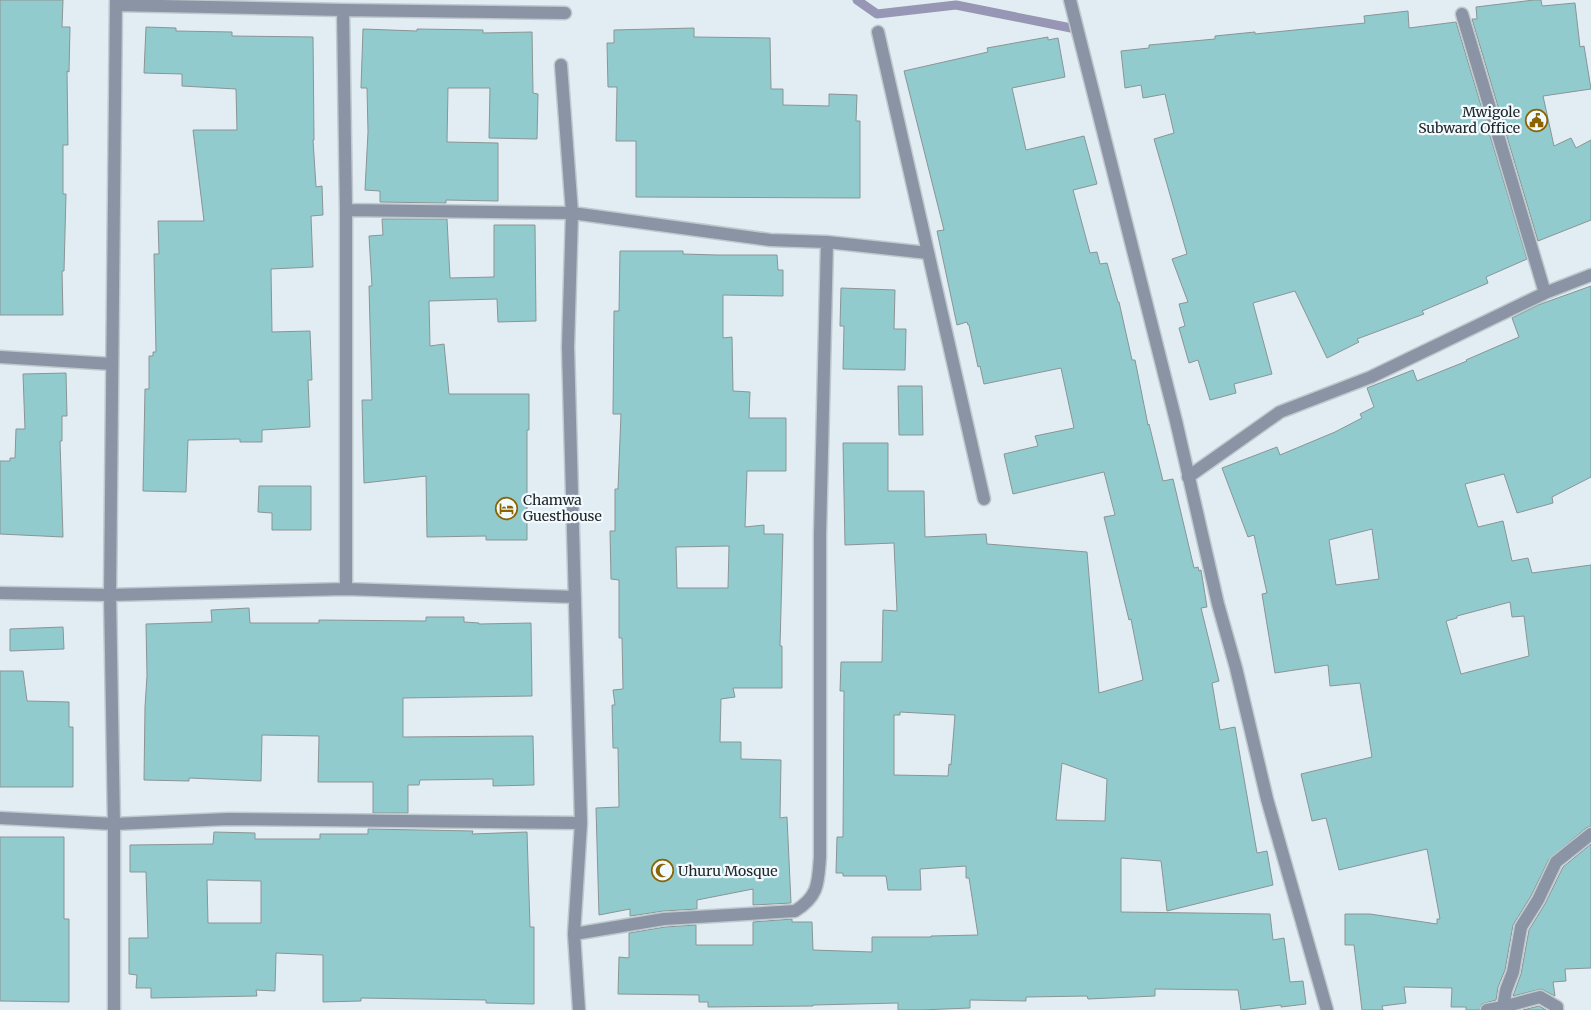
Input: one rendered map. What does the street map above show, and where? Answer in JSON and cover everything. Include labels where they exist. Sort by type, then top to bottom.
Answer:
[{"type":"street","points":[[1070,0],[1111,160],[1267,799],[1327,1010]]},
{"type":"street","points":[[114,1010],[114,824],[110,595],[116,2],[343,10],[565,13]]},
{"type":"street","points":[[343,10],[346,210],[346,589]]},
{"type":"street","points":[[1462,14],[1545,293]]},
{"type":"street","points":[[878,32],[984,499]]},
{"type":"street","points":[[562,65],[572,213],[568,347],[581,823],[574,934],[579,1010]]},
{"type":"street","points":[[346,210],[572,213],[770,240],[827,242],[928,253]]},
{"type":"street","points":[[574,934],[664,919],[795,911],[813,897],[818,884],[820,857],[820,536],[827,242]]},
{"type":"street","points":[[1188,477],[1280,412],[1371,377],[1545,293],[1591,275]]},
{"type":"street","points":[[0,357],[112,364]]},
{"type":"street","points":[[0,593],[110,595],[346,589],[575,597]]},
{"type":"street","points":[[0,818],[114,824],[228,819],[581,823]]},
{"type":"street","points":[[1503,1008],[1506,990],[1513,972],[1521,927],[1538,900],[1556,862],[1591,834]]},
{"type":"street","points":[[1487,1010],[1503,1008],[1540,997],[1558,1010]]},
{"type":"building","points":[[0,0],[63,0],[62,27],[70,27],[69,72],[67,71],[68,145],[63,145],[63,194],[66,194],[64,271],[62,271],[63,315],[0,315]]},
{"type":"building","points":[[1541,0],[1542,6],[1575,3],[1580,47],[1584,46],[1591,89],[1543,96],[1554,146],[1571,138],[1576,148],[1591,140],[1591,220],[1538,241],[1472,19],[1477,19],[1476,7]]},
{"type":"building","points":[[1408,11],[1409,28],[1456,22],[1527,259],[1486,277],[1488,283],[1422,311],[1424,314],[1357,339],[1359,342],[1327,358],[1295,291],[1253,303],[1272,374],[1234,384],[1236,393],[1210,400],[1198,360],[1189,363],[1179,328],[1185,326],[1179,304],[1188,302],[1172,259],[1187,254],[1154,139],[1174,133],[1165,94],[1143,98],[1141,85],[1125,88],[1121,51],[1149,48],[1149,45],[1215,39],[1215,36],[1365,23],[1364,16]]},
{"type":"building","points":[[146,27],[176,28],[176,31],[232,32],[232,36],[313,37],[313,140],[316,187],[322,186],[323,215],[311,216],[313,267],[271,269],[272,332],[310,331],[312,380],[308,380],[310,427],[262,430],[262,442],[240,442],[240,439],[188,440],[186,492],[143,491],[145,389],[149,389],[149,356],[153,356],[153,352],[156,352],[154,254],[159,254],[158,221],[204,221],[193,130],[237,130],[236,89],[182,86],[182,74],[144,73]]},
{"type":"building","points":[[694,28],[694,37],[770,38],[771,89],[783,89],[783,105],[829,106],[829,94],[857,95],[856,121],[860,121],[860,198],[636,197],[636,141],[616,141],[617,87],[608,87],[607,43],[614,43],[614,30]]},
{"type":"building","points":[[363,29],[417,31],[417,29],[483,30],[483,33],[532,32],[533,93],[538,94],[537,139],[489,138],[490,88],[448,88],[447,142],[498,143],[498,201],[446,200],[446,203],[380,202],[380,191],[365,190],[368,132],[367,88],[361,88]]},
{"type":"building","points":[[1048,37],[1048,40],[1058,38],[1065,77],[1012,88],[1026,150],[1084,136],[1097,184],[1073,190],[1090,253],[1097,252],[1100,264],[1107,263],[1119,302],[1132,360],[1135,360],[1148,425],[1163,481],[1173,479],[1194,568],[1198,567],[1199,571],[1201,570],[1207,607],[1201,608],[1219,681],[1212,683],[1220,730],[1235,727],[1257,853],[1267,851],[1273,885],[1167,911],[1161,861],[1121,858],[1121,912],[1270,914],[1273,940],[1284,938],[1290,982],[1303,981],[1306,1004],[1241,1010],[1238,990],[1155,989],[1155,996],[1088,999],[1087,996],[1026,997],[1026,1001],[970,1000],[970,1008],[920,1010],[898,1010],[898,1003],[708,1007],[708,1002],[699,1002],[699,995],[618,994],[619,957],[629,958],[629,933],[665,927],[696,925],[696,945],[753,945],[753,922],[792,919],[792,922],[812,922],[813,950],[872,952],[872,937],[978,935],[969,878],[966,878],[966,866],[920,869],[921,890],[888,890],[886,876],[843,876],[843,873],[836,873],[837,837],[843,837],[844,691],[840,691],[841,662],[882,662],[883,610],[897,611],[894,543],[845,545],[843,443],[888,443],[888,491],[924,491],[925,537],[986,534],[987,544],[1087,552],[1099,693],[1143,680],[1131,619],[1129,620],[1104,517],[1115,515],[1104,472],[1013,494],[1004,454],[1038,446],[1035,436],[1074,428],[1061,368],[984,384],[980,366],[978,367],[969,325],[967,322],[957,325],[937,231],[944,230],[904,71],[988,52],[987,48]],"holes":[[[900,712],[955,715],[951,765],[949,764],[948,776],[894,775],[894,715],[900,715]],[[1062,763],[1107,779],[1105,821],[1056,820]]]},
{"type":"building","points":[[382,219],[447,219],[450,278],[494,277],[494,225],[535,225],[536,321],[498,322],[497,299],[429,301],[430,346],[444,344],[449,394],[529,394],[529,430],[527,430],[527,540],[486,540],[486,536],[427,537],[426,476],[364,483],[362,400],[372,400],[369,286],[372,286],[369,236],[383,235]]},
{"type":"building","points":[[620,251],[683,251],[683,254],[777,255],[778,270],[783,270],[783,296],[723,295],[723,338],[732,337],[733,391],[750,392],[749,418],[786,418],[786,471],[747,471],[745,527],[764,525],[764,534],[783,534],[780,646],[782,646],[782,688],[733,688],[735,697],[721,699],[720,742],[741,742],[741,759],[781,760],[780,818],[787,817],[791,903],[753,905],[753,889],[697,900],[697,909],[630,916],[630,909],[599,915],[596,808],[619,807],[618,748],[613,748],[612,705],[615,705],[613,690],[623,689],[622,638],[619,638],[619,580],[611,579],[610,531],[615,531],[615,489],[618,489],[621,414],[613,414],[614,311],[619,311]],"holes":[[[729,546],[728,588],[677,588],[676,547]]]},
{"type":"building","points":[[1591,286],[1591,477],[1552,497],[1553,503],[1517,513],[1504,474],[1465,484],[1478,527],[1503,521],[1512,561],[1528,558],[1532,573],[1591,565],[1591,826],[1586,828],[1549,859],[1531,896],[1513,925],[1505,970],[1498,987],[1496,1000],[1482,1004],[1479,1010],[1466,1010],[1466,1007],[1451,1007],[1452,988],[1404,987],[1406,1003],[1382,1006],[1383,1010],[1362,1010],[1354,945],[1345,945],[1345,914],[1370,914],[1437,924],[1437,919],[1440,919],[1427,849],[1339,870],[1326,818],[1312,821],[1301,774],[1372,757],[1360,683],[1330,686],[1328,665],[1275,673],[1262,594],[1267,593],[1254,535],[1248,537],[1222,468],[1277,447],[1280,455],[1335,432],[1362,418],[1360,414],[1374,407],[1367,388],[1413,370],[1417,381],[1519,337],[1512,318],[1538,305]],"holes":[[[1372,529],[1379,579],[1336,585],[1329,540]],[[1510,602],[1512,617],[1524,616],[1529,656],[1461,674],[1446,621],[1457,618],[1457,616]]]},
{"type":"building","points":[[841,288],[895,290],[894,329],[906,329],[905,370],[843,369],[844,326],[840,326]]},
{"type":"building","points":[[66,373],[67,416],[62,416],[62,441],[60,441],[63,537],[0,534],[0,461],[10,461],[10,458],[15,458],[16,429],[25,429],[23,374]]},
{"type":"building","points":[[898,386],[922,386],[923,435],[899,435]]},
{"type":"building","points":[[259,486],[311,486],[311,530],[272,530],[272,513],[258,512]]},
{"type":"building","points":[[249,608],[250,623],[319,623],[319,620],[426,621],[426,617],[464,617],[464,622],[479,624],[531,623],[532,696],[403,698],[403,737],[533,736],[534,785],[493,786],[493,779],[420,780],[419,785],[408,785],[408,813],[373,813],[373,782],[318,782],[319,736],[262,735],[261,781],[189,778],[189,781],[144,780],[147,676],[146,624],[212,622],[211,610]]},
{"type":"building","points":[[63,627],[64,649],[10,651],[10,629]]},
{"type":"building","points":[[0,671],[23,671],[27,701],[69,702],[69,727],[73,727],[73,787],[0,787]]},
{"type":"building","points":[[368,829],[473,831],[472,834],[527,832],[530,927],[534,927],[534,1004],[486,1003],[486,1000],[361,998],[361,1001],[323,1002],[323,955],[276,953],[275,991],[256,990],[257,996],[151,998],[151,988],[136,988],[137,975],[129,974],[129,938],[148,938],[146,872],[130,872],[130,845],[213,844],[214,832],[255,833],[255,839],[320,839],[320,834],[368,834]],"holes":[[[207,880],[261,881],[261,923],[208,923]]]},
{"type":"building","points":[[0,837],[64,837],[64,919],[69,919],[69,1002],[0,1001]]},
{"type":"building","points":[[1591,844],[1591,968],[1565,969],[1566,981],[1553,982],[1555,996],[1541,989],[1513,996],[1521,974],[1529,930],[1545,904],[1563,867]]},
{"type":"building","points":[[1539,1006],[1546,1010],[1523,1010]]},
{"type":"waterway","points":[[857,0],[877,14],[956,5],[1071,28]]},
{"type":"place","name":"Mwigole Subward Office","points":[[1536,120]]},
{"type":"place","name":"Chamwa Guesthouse","points":[[507,508]]},
{"type":"place","name":"Uhuru Mosque","points":[[662,871]]}]
